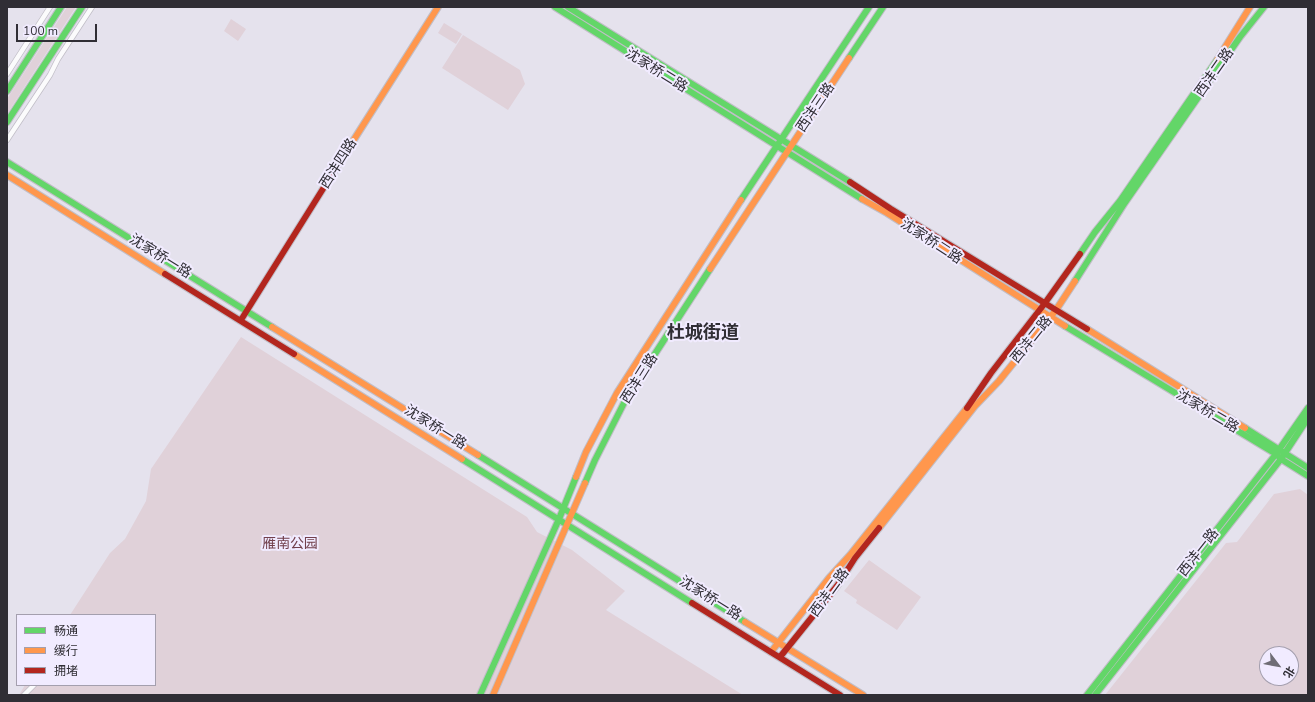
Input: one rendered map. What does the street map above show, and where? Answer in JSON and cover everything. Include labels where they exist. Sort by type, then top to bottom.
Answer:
[{"type":"street","points":[[7,74],[50,7]]},
{"type":"street","points":[[7,91],[61,7]]},
{"type":"street","points":[[7,122],[82,7]]},
{"type":"street","points":[[7,140],[50,75],[58,59],[92,7]]},
{"type":"street","name":"西沣四路","points":[[241,320],[438,7]]},
{"type":"street","name":"沈家桥二路","points":[[555,7],[1040,310],[1280,454],[1308,468]]},
{"type":"street","name":"沈家桥二路","points":[[568,7],[864,190],[891,209],[1046,303],[1280,454],[1308,476]]},
{"type":"street","name":"西沣三路","points":[[480,695],[559,519],[586,452],[617,392],[776,146],[869,7]]},
{"type":"street","name":"西沣三路","points":[[493,695],[595,460],[627,397],[786,152],[883,7]]},
{"type":"street","name":"西沣二路","points":[[771,652],[971,403],[990,373],[1046,303],[1095,232],[1120,201],[1226,46],[1250,7]]},
{"type":"street","name":"西沣二路","points":[[780,657],[837,586],[855,558],[974,406],[999,381],[1056,310],[1129,198],[1240,37],[1264,7]]},
{"type":"street","name":"沈家桥一路","points":[[7,162],[247,310],[563,509],[573,513],[863,695]]},
{"type":"street","name":"沈家桥一路","points":[[7,175],[840,695]]},
{"type":"street","name":"西沣一路","points":[[1087,695],[1280,454],[1308,408]]},
{"type":"street","name":"西沣一路","points":[[1095,695],[1308,418]]},
{"type":"street","points":[[24,695],[33,686]]},
{"type":"green space","points":[[67,7],[76,7],[7,114],[7,99]]},
{"type":"green space","points":[[231,19],[246,29],[238,41],[224,31]]},
{"type":"green space","points":[[444,23],[462,34],[456,44],[438,33]]},
{"type":"green space","points":[[463,35],[520,70],[525,84],[508,110],[442,68]]},
{"type":"green space","name":"雁南公园","points":[[241,337],[527,517],[537,532],[572,550],[625,591],[606,610],[743,695],[19,695],[24,686],[156,686],[156,614],[71,614],[110,553],[125,539],[146,501],[151,469]]},
{"type":"green space","points":[[1300,489],[1308,495],[1308,695],[1105,695],[1226,543],[1237,542],[1274,494]]},
{"type":"green space","points":[[869,560],[921,597],[897,630],[856,603],[857,600],[844,591]]},
{"type":"traffic: fast","points":[[7,91],[61,7]]},
{"type":"traffic: fast","points":[[7,122],[82,7]]},
{"type":"traffic: fast","points":[[555,7],[862,199]]},
{"type":"traffic: fast","points":[[568,7],[850,182]]},
{"type":"traffic: fast","points":[[741,200],[869,7]]},
{"type":"traffic: fast","points":[[849,58],[883,7]]},
{"type":"traffic: fast","points":[[1075,281],[1124,204],[1240,37],[1264,7]]},
{"type":"traffic: fast","points":[[1080,254],[1095,232],[1120,201],[1217,60]]},
{"type":"traffic: fast","points":[[7,162],[272,327]]},
{"type":"traffic: fast","points":[[585,483],[627,397],[710,269]]},
{"type":"traffic: fast","points":[[1065,326],[1276,454],[1281,459],[1308,476]]},
{"type":"traffic: fast","points":[[1087,695],[1276,454],[1308,408]]},
{"type":"traffic: fast","points":[[1095,695],[1281,459],[1308,418]]},
{"type":"traffic: fast","points":[[1245,428],[1308,468]]},
{"type":"traffic: fast","points":[[478,455],[745,622]]},
{"type":"traffic: fast","points":[[462,459],[692,603]]},
{"type":"traffic: fast","points":[[480,695],[559,519],[576,477]]},
{"type":"traffic: slow","points":[[341,160],[438,7]]},
{"type":"traffic: slow","points":[[1217,60],[1250,7]]},
{"type":"traffic: slow","points":[[710,269],[849,58]]},
{"type":"traffic: slow","points":[[7,175],[165,274]]},
{"type":"traffic: slow","points":[[862,199],[887,213],[1065,326]]},
{"type":"traffic: slow","points":[[576,477],[586,452],[617,393],[741,200]]},
{"type":"traffic: slow","points":[[879,528],[975,406],[999,381],[1056,310],[1075,281]]},
{"type":"traffic: slow","points":[[272,327],[478,455]]},
{"type":"traffic: slow","points":[[1087,329],[1245,428]]},
{"type":"traffic: slow","points":[[294,354],[462,459]]},
{"type":"traffic: slow","points":[[771,652],[967,408]]},
{"type":"traffic: slow","points":[[493,695],[585,483]]},
{"type":"traffic: slow","points":[[745,622],[863,695]]},
{"type":"traffic: jam","points":[[241,320],[341,160]]},
{"type":"traffic: jam","points":[[850,182],[891,209],[1087,329]]},
{"type":"traffic: jam","points":[[967,408],[991,373],[1045,303],[1080,254]]},
{"type":"traffic: jam","points":[[165,274],[294,354]]},
{"type":"traffic: jam","points":[[780,657],[837,586],[855,558],[879,528]]},
{"type":"traffic: jam","points":[[692,603],[840,695]]},
{"type":"district","name":"杜城街道","points":[[703,334]]}]
